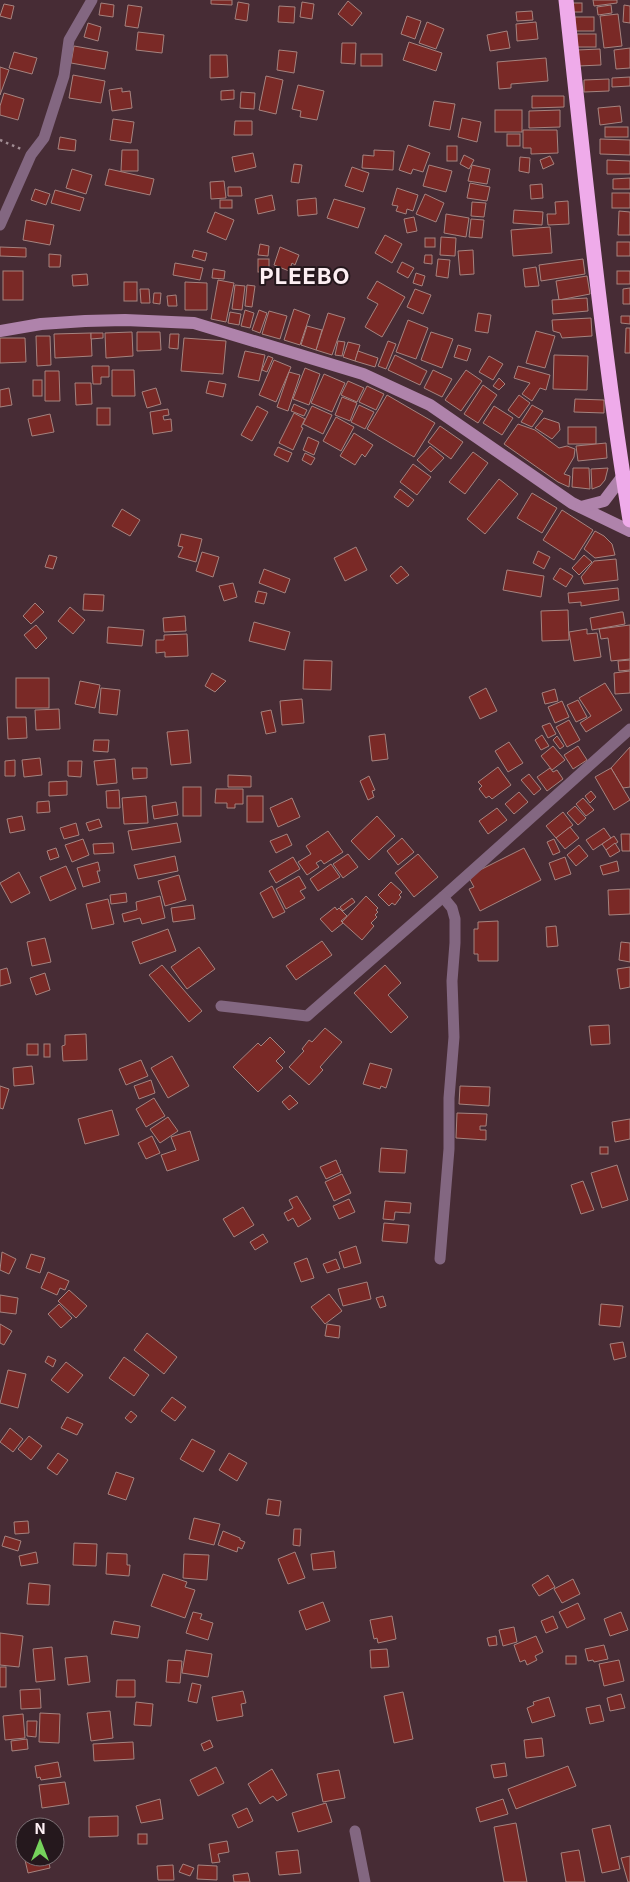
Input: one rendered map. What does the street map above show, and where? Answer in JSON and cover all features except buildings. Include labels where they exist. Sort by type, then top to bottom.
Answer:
[{"type":"highway","points":[[566,0],[604,335],[630,520]]},
{"type":"street","points":[[0,225],[31,155],[44,138],[64,76],[69,40],[92,0]]},
{"type":"street","points":[[0,331],[41,324],[85,321],[163,321],[194,324],[363,374],[430,406],[515,465],[581,507],[630,531]]},
{"type":"street","points":[[581,507],[604,501],[623,476]]},
{"type":"street","points":[[221,1006],[307,1016],[630,729]]},
{"type":"street","points":[[440,1259],[450,1149],[449,1098],[454,1036],[452,981],[455,943],[455,919],[452,908],[443,897]]},
{"type":"street","points":[[355,1831],[365,1882]]},
{"type":"path","points":[[0,140],[9,142],[31,155]]},
{"type":"district","name":"PLEEBO","points":[[305,276]]}]
